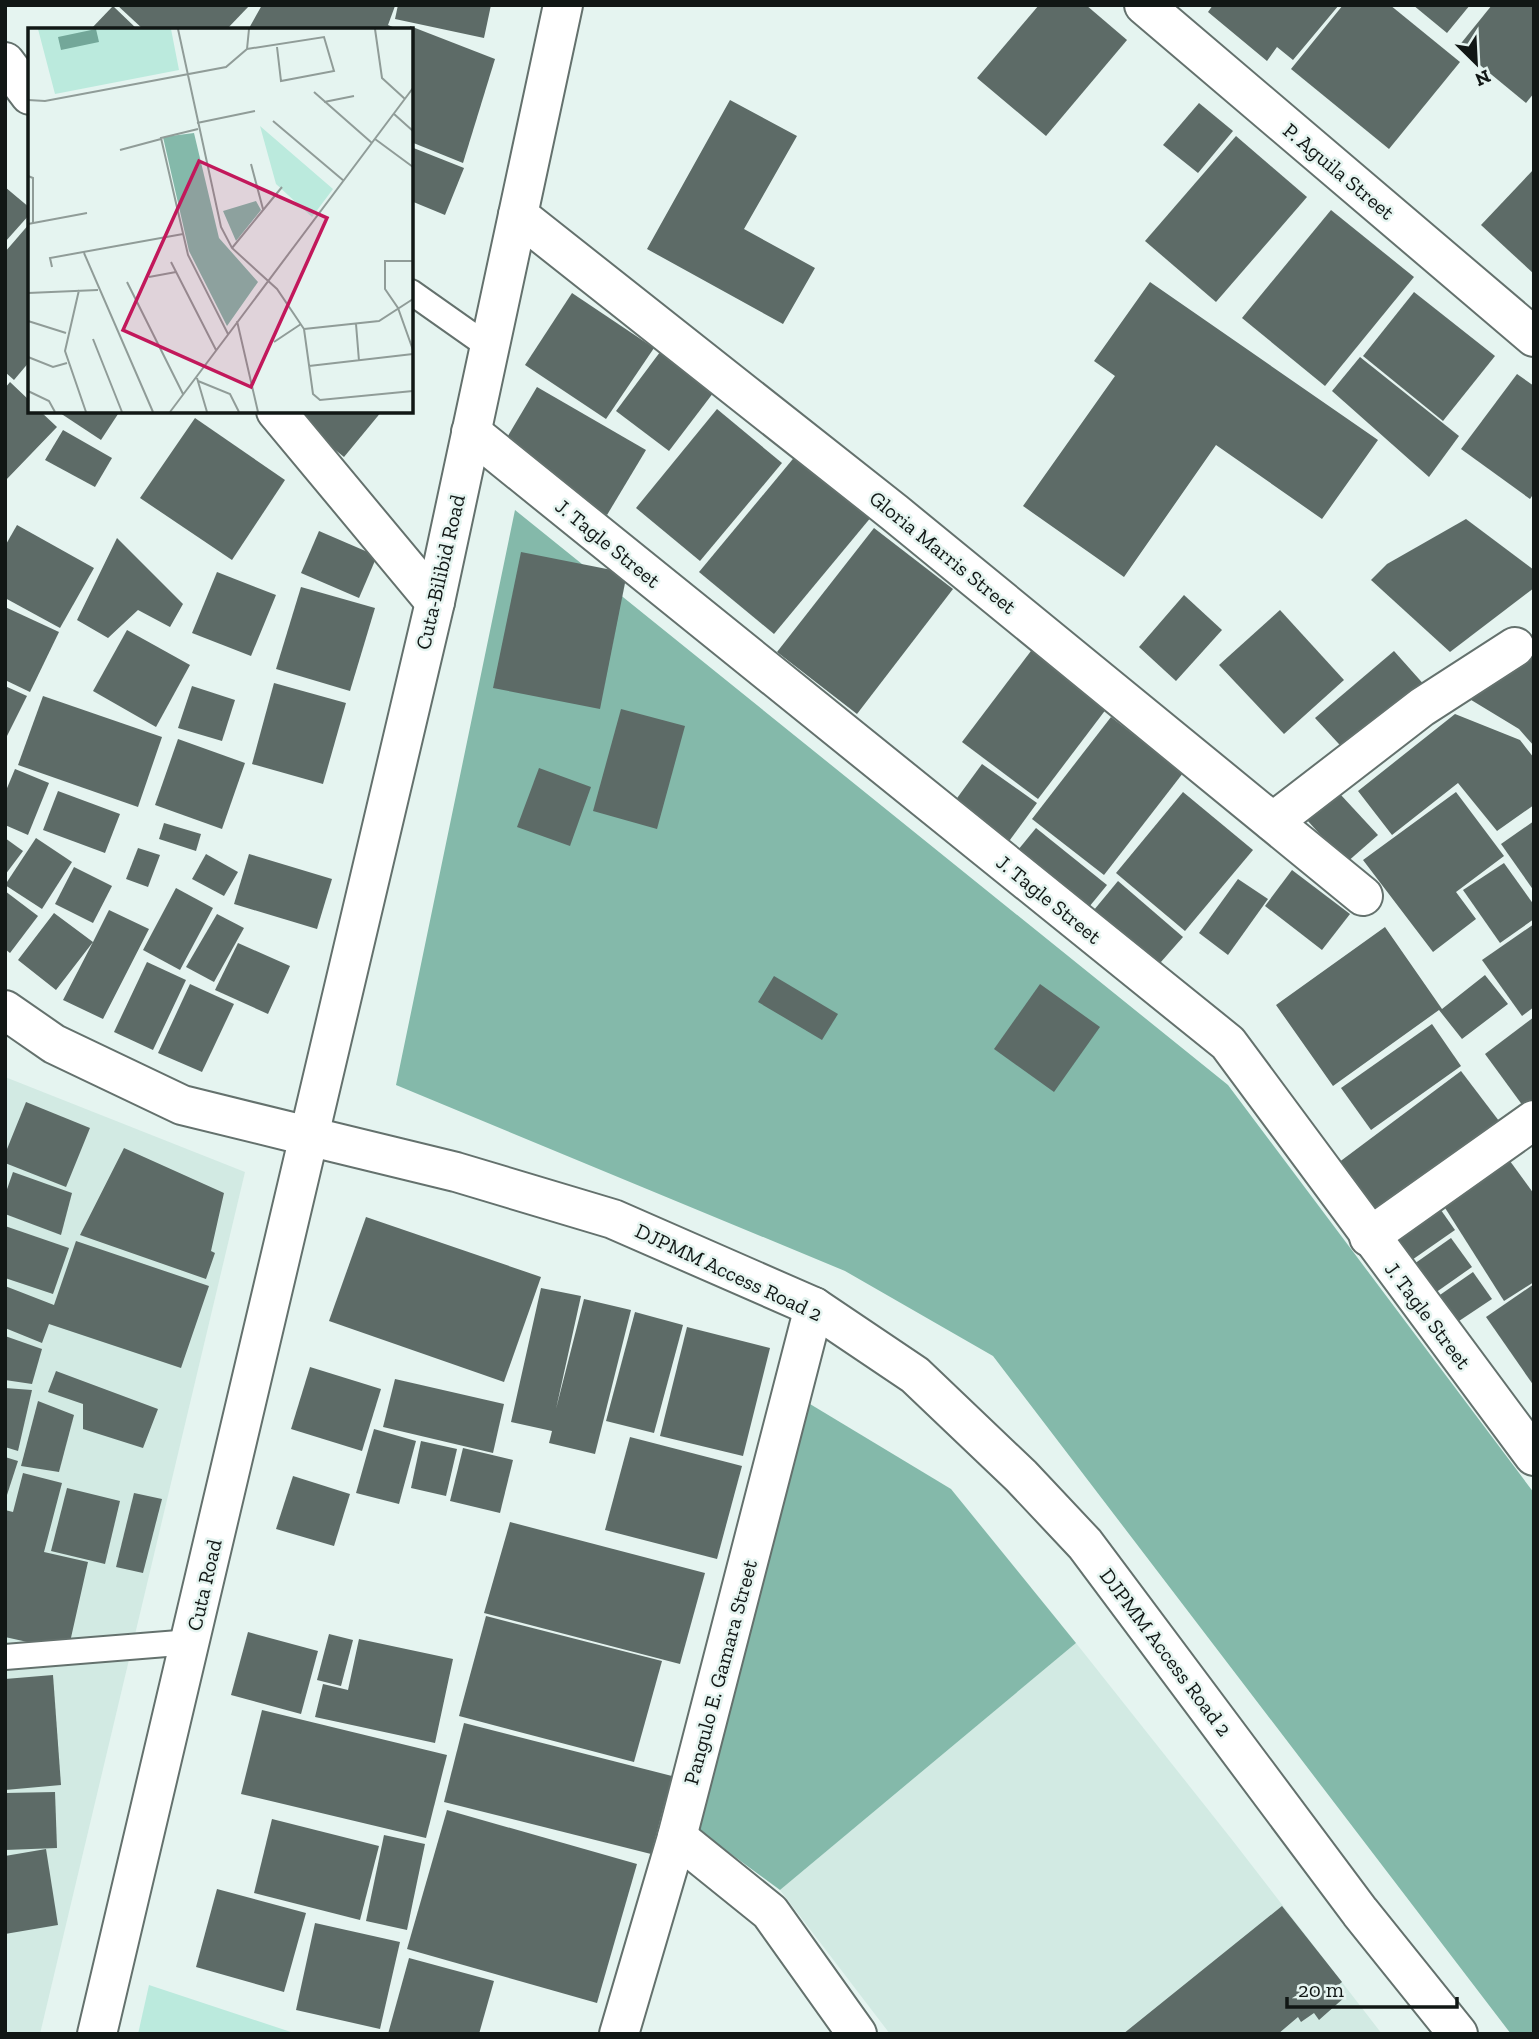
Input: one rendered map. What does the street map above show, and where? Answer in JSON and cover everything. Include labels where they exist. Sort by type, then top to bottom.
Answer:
[{"type":"street","name":"Cuta-Bilibid Road","points":[[308,1136],[435,602],[563,5]]},
{"type":"street","name":"P. Aguila Street","points":[[1144,5],[1534,337]]},
{"type":"street","points":[[5,62],[28,92]]},
{"type":"street","name":"Gloria Marris Street","points":[[518,215],[895,513],[1363,896]]},
{"type":"street","points":[[278,413],[435,602]]},
{"type":"street","name":"J. Tagle Street","points":[[471,432],[1228,1043],[1369,1237],[1534,1456]]},
{"type":"street","points":[[1273,822],[1422,707],[1515,647]]},
{"type":"street","name":"DJPMM Access Road 2","points":[[5,1010],[54,1044],[182,1105],[456,1172],[613,1219],[814,1307],[915,1375],[1021,1476],[1085,1544],[1360,1912],[1458,2034]]},
{"type":"street","points":[[1369,1237],[1534,1120]]},
{"type":"street","name":"Cuta Road","points":[[97,2034],[308,1136]]},
{"type":"street","name":"Pangulo E. Gamara Street","points":[[619,2034],[677,1837],[814,1307]]},
{"type":"street","points":[[677,1837],[770,1912],[857,2034]]},
{"type":"lane","points":[[413,293],[489,346]]},
{"type":"lane","points":[[5,1657],[191,1642]]},
{"type":"shaded area","points":[[5,1077],[245,1172],[40,2034],[5,2034]]},
{"type":"shaded area","points":[[1076,1643],[1382,2034],[890,2034],[780,1890]]},
{"type":"green space","points":[[515,510],[1228,1085],[1534,1493],[1534,2034],[1511,2034],[993,1356],[845,1271],[396,1085]]},
{"type":"green space","points":[[805,1401],[951,1489],[1076,1643],[780,1890],[690,1824]]},
{"type":"green space","points":[[149,1985],[297,2034],[138,2034]]},
{"type":"building","points":[[117,5],[250,5],[228,28],[142,28]]},
{"type":"building","points":[[262,5],[395,6],[388,25],[395,28],[249,28]]},
{"type":"building","points":[[398,5],[491,5],[484,38],[395,19]]},
{"type":"building","points":[[1039,5],[1086,5],[1127,40],[1046,136],[977,78]]},
{"type":"building","points":[[1213,5],[1339,5],[1293,60],[1277,47],[1267,61],[1208,12]]},
{"type":"building","points":[[1343,5],[1390,5],[1460,62],[1389,149],[1291,69]]},
{"type":"building","points":[[1413,5],[1470,5],[1447,33]]},
{"type":"building","points":[[1492,5],[1534,5],[1534,93],[1526,103],[1458,47]]},
{"type":"building","points":[[113,6],[136,28],[92,28]]},
{"type":"building","points":[[410,26],[495,59],[463,163],[413,143],[413,28]]},
{"type":"building","points":[[730,100],[797,136],[744,229],[815,268],[783,324],[647,249]]},
{"type":"building","points":[[1199,103],[1233,131],[1198,173],[1163,145]]},
{"type":"building","points":[[1236,136],[1307,197],[1216,302],[1145,241]]},
{"type":"building","points":[[413,148],[464,168],[445,215],[413,202]]},
{"type":"building","points":[[1534,169],[1534,274],[1481,225]]},
{"type":"building","points":[[5,187],[28,206],[28,216],[5,242]]},
{"type":"building","points":[[1331,210],[1414,277],[1325,386],[1242,318]]},
{"type":"building","points":[[28,225],[28,363],[14,380],[5,372],[5,252]]},
{"type":"building","points":[[1150,282],[1378,440],[1322,519],[1216,445],[1124,577],[1023,506],[1115,376],[1094,361]]},
{"type":"building","points":[[1414,292],[1495,356],[1443,421],[1363,356]]},
{"type":"building","points":[[572,293],[654,348],[606,419],[525,365]]},
{"type":"building","points":[[669,340],[723,380],[669,451],[616,411]]},
{"type":"building","points":[[1360,357],[1459,436],[1429,477],[1332,391]]},
{"type":"building","points":[[1517,374],[1534,386],[1534,493],[1530,499],[1461,449]]},
{"type":"building","points":[[10,382],[28,399],[28,413],[42,413],[57,427],[5,481],[5,388]]},
{"type":"building","points":[[537,387],[646,450],[607,515],[499,451]]},
{"type":"building","points":[[717,409],[782,463],[700,561],[636,508]]},
{"type":"building","points":[[60,413],[119,413],[101,440]]},
{"type":"building","points":[[289,413],[380,413],[344,457]]},
{"type":"building","points":[[195,418],[285,480],[232,560],[140,498]]},
{"type":"building","points":[[63,430],[112,458],[95,487],[45,460]]},
{"type":"building","points":[[797,454],[872,516],[774,634],[699,572]]},
{"type":"building","points":[[1466,519],[1534,570],[1534,588],[1450,652],[1371,580],[1387,564]]},
{"type":"building","points":[[17,525],[94,568],[60,628],[5,598],[5,546]]},
{"type":"building","points":[[874,528],[953,589],[857,714],[777,652]]},
{"type":"building","points":[[319,531],[377,556],[359,598],[301,573]]},
{"type":"building","points":[[117,538],[183,604],[170,627],[138,610],[108,638],[77,620]]},
{"type":"building","points":[[521,552],[627,573],[600,709],[493,688]]},
{"type":"building","points":[[217,572],[276,595],[251,656],[192,633]]},
{"type":"building","points":[[301,587],[375,608],[350,691],[276,669]]},
{"type":"building","points":[[1184,595],[1222,630],[1176,681],[1139,647]]},
{"type":"building","points":[[5,607],[59,632],[30,692],[5,680]]},
{"type":"building","points":[[1280,610],[1344,680],[1284,734],[1219,665]]},
{"type":"building","points":[[127,630],[190,665],[156,727],[93,691]]},
{"type":"building","points":[[1037,643],[1113,700],[1038,799],[962,742]]},
{"type":"building","points":[[1522,649],[1534,653],[1534,746],[1519,729],[1458,692]]},
{"type":"building","points":[[1394,651],[1427,688],[1349,755],[1315,718]]},
{"type":"building","points":[[274,683],[346,703],[323,784],[252,764]]},
{"type":"building","points":[[5,686],[27,696],[5,740]]},
{"type":"building","points":[[192,686],[235,700],[222,741],[178,728]]},
{"type":"building","points":[[43,696],[162,737],[138,807],[18,765]]},
{"type":"building","points":[[621,709],[685,726],[657,829],[593,811]]},
{"type":"building","points":[[1455,714],[1520,740],[1534,758],[1534,805],[1497,831],[1458,783],[1392,835],[1358,791]]},
{"type":"building","points":[[1111,717],[1183,773],[1104,875],[1032,819]]},
{"type":"building","points":[[178,739],[245,763],[222,829],[155,805]]},
{"type":"building","points":[[982,764],[1037,803],[1007,844],[952,805]]},
{"type":"building","points":[[539,768],[591,787],[570,846],[517,827]]},
{"type":"building","points":[[15,769],[49,783],[28,835],[5,825],[5,793]]},
{"type":"building","points":[[1328,781],[1378,835],[1346,863],[1297,809]]},
{"type":"building","points":[[58,791],[120,814],[105,853],[43,830]]},
{"type":"building","points":[[1183,792],[1253,850],[1185,931],[1116,873]]},
{"type":"building","points":[[1456,792],[1504,856],[1456,892],[1476,919],[1433,952],[1363,860]]},
{"type":"building","points":[[1534,821],[1534,891],[1501,844]]},
{"type":"building","points":[[164,823],[201,834],[196,851],[159,839]]},
{"type":"building","points":[[1036,828],[1107,885],[1089,907],[1018,850]]},
{"type":"building","points":[[5,838],[23,851],[5,875]]},
{"type":"building","points":[[36,838],[72,862],[42,909],[5,885]]},
{"type":"building","points":[[138,848],[160,855],[148,887],[126,879]]},
{"type":"building","points":[[206,854],[238,872],[224,896],[192,879]]},
{"type":"building","points":[[249,854],[332,879],[317,929],[234,904]]},
{"type":"building","points":[[1504,863],[1534,905],[1534,919],[1500,943],[1463,890]]},
{"type":"building","points":[[74,867],[112,886],[93,923],[55,904]]},
{"type":"building","points":[[1292,870],[1350,914],[1322,950],[1265,906]]},
{"type":"building","points":[[1238,879],[1268,899],[1228,955],[1199,933]]},
{"type":"building","points":[[1118,881],[1183,937],[1153,971],[1089,916]]},
{"type":"building","points":[[176,888],[213,908],[180,970],[143,950]]},
{"type":"building","points":[[5,891],[38,916],[10,953],[5,949]]},
{"type":"building","points":[[109,910],[149,929],[103,1019],[63,1000]]},
{"type":"building","points":[[54,913],[93,942],[56,990],[18,960]]},
{"type":"building","points":[[217,914],[244,928],[214,982],[186,967]]},
{"type":"building","points":[[1534,924],[1534,1007],[1522,1016],[1482,960]]},
{"type":"building","points":[[1385,927],[1442,1009],[1485,975],[1508,1004],[1462,1039],[1439,1010],[1333,1086],[1276,1005]]},
{"type":"building","points":[[238,943],[290,966],[268,1014],[215,990]]},
{"type":"building","points":[[147,962],[186,980],[153,1050],[114,1032]]},
{"type":"building","points":[[774,976],[838,1014],[822,1040],[758,1002]]},
{"type":"building","points":[[190,984],[234,1004],[202,1072],[158,1053]]},
{"type":"building","points":[[1040,984],[1100,1027],[1054,1092],[994,1049]]},
{"type":"building","points":[[1534,1017],[1534,1099],[1523,1106],[1485,1054]]},
{"type":"building","points":[[1432,1024],[1461,1066],[1371,1130],[1341,1088]]},
{"type":"building","points":[[1461,1071],[1499,1121],[1377,1214],[1338,1163]]},
{"type":"building","points":[[26,1102],[90,1128],[66,1187],[5,1163],[5,1154]]},
{"type":"building","points":[[1499,1146],[1534,1194],[1534,1282],[1504,1301],[1435,1192]]},
{"type":"building","points":[[124,1148],[224,1193],[211,1251],[215,1253],[206,1279],[80,1235]]},
{"type":"building","points":[[13,1172],[72,1193],[61,1235],[5,1214],[5,1195]]},
{"type":"building","points":[[1431,1196],[1455,1230],[1409,1262],[1385,1228]]},
{"type":"building","points":[[366,1217],[541,1277],[504,1382],[329,1321]]},
{"type":"building","points":[[5,1226],[69,1248],[53,1294],[5,1278]]},
{"type":"building","points":[[1451,1238],[1472,1267],[1435,1293],[1414,1264]]},
{"type":"building","points":[[76,1241],[209,1286],[181,1368],[49,1324],[42,1343],[5,1328],[5,1286],[54,1305]]},
{"type":"building","points":[[1473,1272],[1492,1299],[1456,1323],[1437,1297]]},
{"type":"building","points":[[1534,1284],[1534,1386],[1486,1317]]},
{"type":"building","points":[[541,1288],[581,1296],[556,1409],[584,1299],[631,1310],[595,1454],[549,1443],[552,1431],[511,1422]]},
{"type":"building","points":[[635,1312],[683,1325],[654,1433],[606,1421]]},
{"type":"building","points":[[687,1327],[770,1348],[743,1456],[660,1436]]},
{"type":"building","points":[[5,1336],[42,1349],[32,1384],[5,1380]]},
{"type":"building","points":[[310,1367],[381,1389],[362,1451],[291,1429]]},
{"type":"building","points":[[56,1371],[158,1409],[143,1448],[83,1429],[83,1404],[48,1392]]},
{"type":"building","points":[[395,1379],[504,1404],[493,1453],[383,1427]]},
{"type":"building","points":[[5,1388],[32,1390],[18,1451],[5,1447]]},
{"type":"building","points":[[38,1401],[74,1415],[59,1472],[21,1466]]},
{"type":"building","points":[[374,1429],[416,1441],[399,1504],[356,1493]]},
{"type":"building","points":[[630,1437],[742,1466],[717,1559],[605,1530]]},
{"type":"building","points":[[421,1441],[457,1449],[446,1496],[411,1488]]},
{"type":"building","points":[[463,1448],[513,1460],[500,1513],[450,1501]]},
{"type":"building","points":[[5,1457],[18,1461],[6,1498],[5,1498]]},
{"type":"building","points":[[23,1473],[62,1483],[44,1552],[88,1562],[68,1651],[5,1637],[5,1510],[13,1512]]},
{"type":"building","points":[[293,1476],[350,1494],[334,1546],[276,1529]]},
{"type":"building","points":[[67,1488],[120,1501],[105,1564],[51,1551]]},
{"type":"building","points":[[134,1493],[162,1499],[143,1573],[116,1567]]},
{"type":"building","points":[[510,1522],[705,1573],[680,1664],[484,1613]]},
{"type":"building","points":[[486,1616],[662,1661],[634,1762],[459,1716]]},
{"type":"building","points":[[248,1632],[318,1651],[301,1714],[231,1695]]},
{"type":"building","points":[[329,1634],[353,1640],[341,1686],[317,1680]]},
{"type":"building","points":[[359,1639],[453,1659],[435,1743],[315,1717],[323,1684],[348,1690]]},
{"type":"building","points":[[53,1675],[61,1785],[5,1790],[5,1679]]},
{"type":"building","points":[[262,1710],[447,1755],[426,1838],[241,1794]]},
{"type":"building","points":[[464,1723],[672,1776],[651,1854],[444,1802]]},
{"type":"building","points":[[55,1792],[57,1848],[5,1850],[5,1793]]},
{"type":"building","points":[[447,1810],[637,1864],[597,2003],[407,1949]]},
{"type":"building","points":[[272,1819],[379,1846],[360,1920],[254,1893]]},
{"type":"building","points":[[384,1835],[425,1844],[407,1930],[366,1921]]},
{"type":"building","points":[[46,1849],[58,1925],[5,1934],[5,1856]]},
{"type":"building","points":[[217,1889],[306,1913],[284,1992],[196,1967]]},
{"type":"building","points":[[1282,1906],[1342,1982],[1336,1987],[1345,1997],[1319,2020],[1314,2013],[1301,2022],[1298,2017],[1278,2034],[1123,2034]]},
{"type":"building","points":[[315,1923],[400,1942],[380,2029],[296,2010]]},
{"type":"building","points":[[409,1958],[494,1981],[479,2034],[388,2034]]}]
